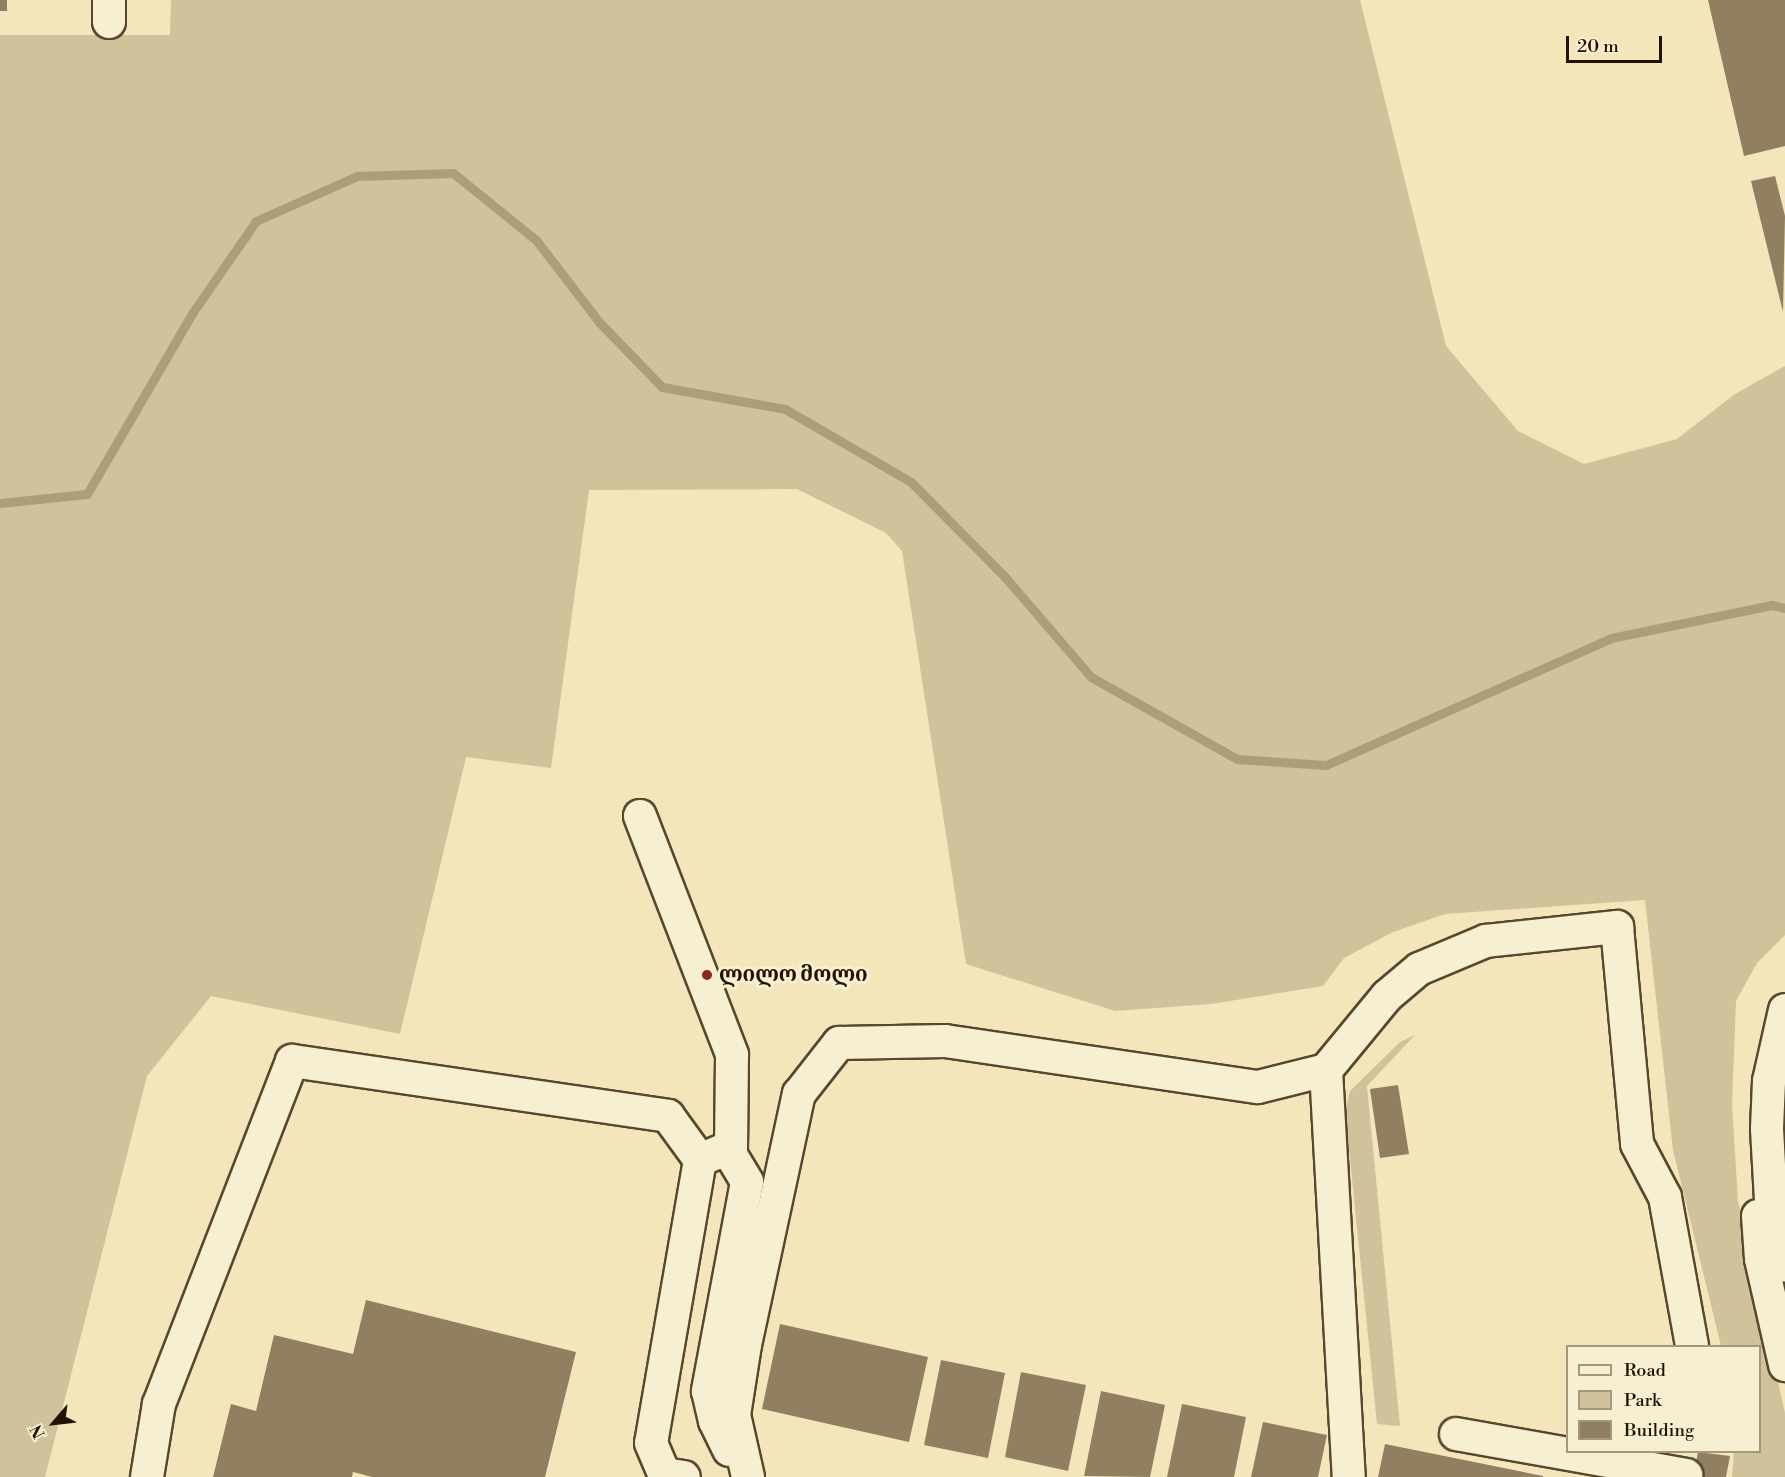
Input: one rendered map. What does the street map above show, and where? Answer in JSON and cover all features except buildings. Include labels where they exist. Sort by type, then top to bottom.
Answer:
[{"type":"lane","points":[[640,816],[732,1055],[731,1155],[747,1182],[708,1391],[715,1421],[746,1477]]},
{"type":"lane","points":[[746,1477],[734,1415],[745,1345],[800,1094],[839,1043],[945,1041],[1258,1087],[1326,1070],[1387,996],[1419,969],[1486,941],[1617,927],[1637,1144],[1665,1197],[1692,1345]]},
{"type":"lane","points":[[1785,1010],[1769,1081],[1767,1129],[1758,1211],[1761,1259],[1785,1365]]},
{"type":"lane","points":[[147,1477],[159,1404],[292,1061],[668,1116],[700,1160],[651,1443],[664,1474],[684,1477]]},
{"type":"lane","points":[[1326,1070],[1349,1477]]},
{"type":"lane","points":[[1767,1129],[1785,1195]]},
{"type":"lane","points":[[1767,1129],[1771,1200],[1785,1266]]},
{"type":"lane","points":[[700,1160],[719,1152],[731,1155]]},
{"type":"lane","points":[[1456,1434],[1566,1450]]},
{"type":"lane","points":[[1586,1453],[1688,1468]]},
{"type":"green space","points":[[171,0],[1360,0],[1446,346],[1518,431],[1584,464],[1677,439],[1735,394],[1785,366],[1785,935],[1757,963],[1736,1001],[1732,1105],[1738,1201],[1785,1413],[1785,1477],[1732,1477],[1734,1453],[1761,1453],[1761,1345],[1721,1345],[1673,1150],[1645,900],[1445,914],[1393,932],[1344,958],[1323,986],[1211,1004],[1115,1011],[966,964],[902,551],[886,533],[797,489],[589,490],[551,768],[466,757],[400,1034],[211,996],[147,1076],[45,1477],[0,1477],[0,35],[170,35]]},
{"type":"green space","points":[[1415,1035],[1367,1086],[1400,1426],[1377,1424],[1345,1110],[1350,1091],[1400,1042]]},
{"type":"waterway","points":[[0,503],[87,494],[193,312],[256,221],[357,176],[453,173],[536,240],[600,323],[662,387],[785,409],[911,482],[1005,577],[1091,677],[1237,759],[1326,765],[1611,638],[1772,605],[1785,608]]},
{"type":"place","name":"ლილო მოლი","points":[[707,975]]}]
